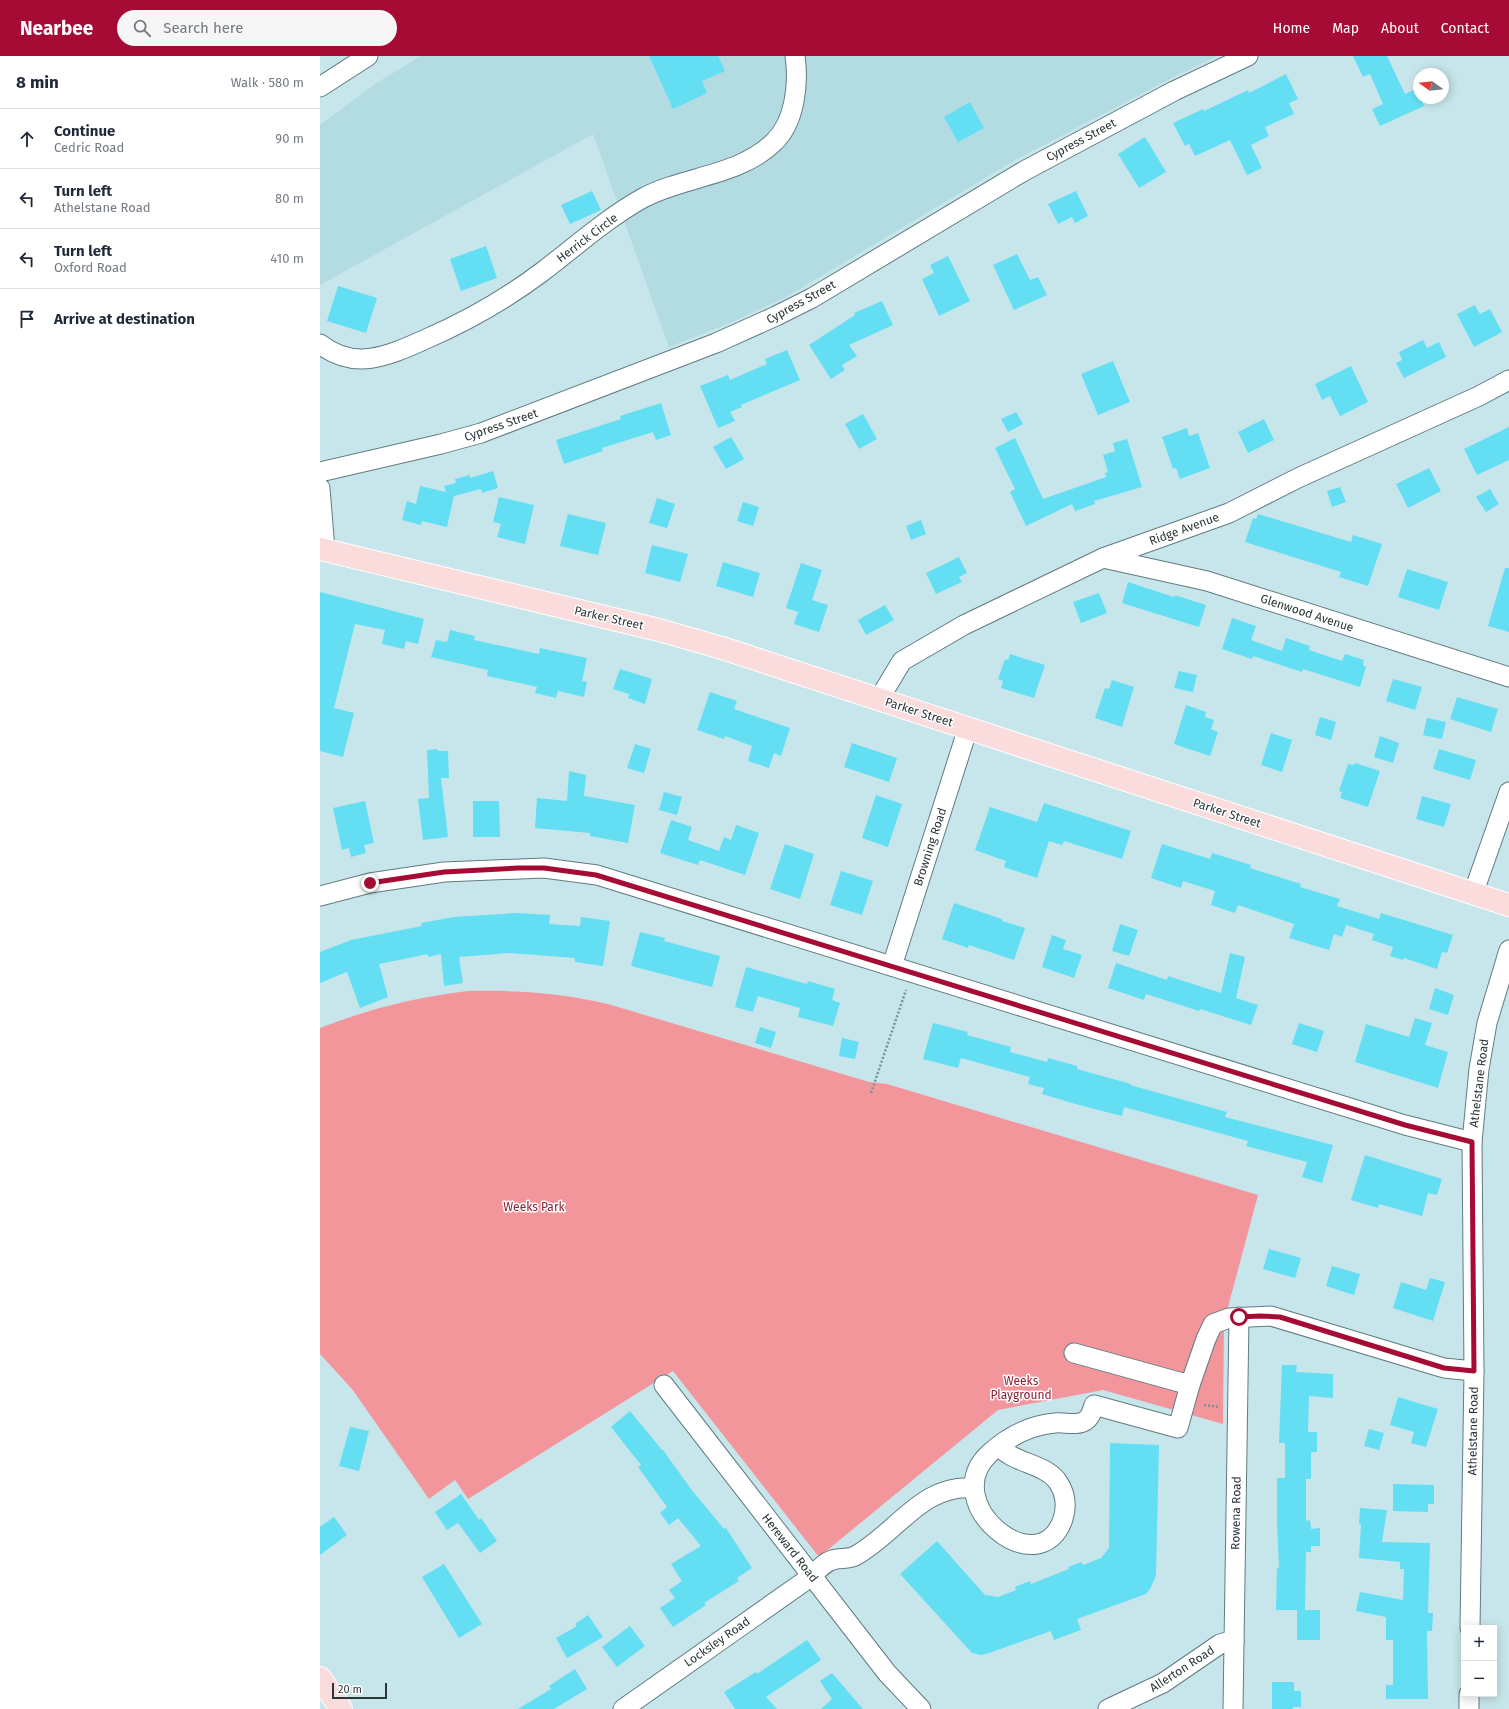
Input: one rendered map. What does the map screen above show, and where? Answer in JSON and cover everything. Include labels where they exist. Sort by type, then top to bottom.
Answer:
[{"type":"main road","name":"Parker Street","points":[[323,549],[680,636],[722,648],[1509,905]]},
{"type":"main road","points":[[320,1678],[341,1709]]},
{"type":"street","points":[[320,87],[368,56]]},
{"type":"street","name":"Herrick Circle","points":[[320,344],[337,354],[365,359],[383,356],[412,346],[446,330],[508,296],[542,272],[600,226],[641,200],[669,187],[714,174],[759,155],[776,142],[786,126],[795,95],[795,56]]},
{"type":"street","name":"Cypress Street","points":[[320,472],[441,444],[481,433],[709,346],[758,325],[812,298],[1024,171],[1174,91],[1248,56]]},
{"type":"street","name":"Ridge Avenue","points":[[879,699],[902,661],[964,624],[1104,558],[1229,513],[1298,478],[1479,396],[1509,380]]},
{"type":"street","points":[[320,488],[323,549]]},
{"type":"street","name":"Glenwood Avenue","points":[[1104,558],[1207,581],[1509,677]]},
{"type":"street","name":"Browning Road","points":[[892,966],[968,728]]},
{"type":"street","points":[[1473,894],[1509,792]]},
{"type":"street","points":[[320,896],[370,883],[444,872],[531,868],[571,870],[620,881],[1405,1125],[1472,1142]]},
{"type":"street","name":"Athelstane Road","points":[[1470,1625],[1474,1371],[1472,1142],[1479,1069],[1487,1023],[1509,950]]},
{"type":"street","points":[[999,1446],[1008,1454],[1042,1470],[1057,1480],[1065,1496],[1065,1514],[1057,1530],[1045,1541],[1036,1544],[1029,1545],[1014,1542],[999,1532],[982,1512],[976,1501],[974,1488],[979,1468],[985,1458],[999,1446],[1019,1434],[1041,1425],[1085,1421],[1092,1414],[1094,1405],[1178,1428],[1190,1385],[1206,1339],[1213,1324],[1221,1320],[1239,1317],[1280,1317],[1444,1368],[1474,1371]]},
{"type":"street","name":"Rowena Road","points":[[1232,1709],[1239,1317]]},
{"type":"street","points":[[1074,1352],[1190,1385]]},
{"type":"street","name":"Hereward Road","points":[[664,1385],[887,1673],[921,1709]]},
{"type":"street","name":"Locksley Road","points":[[623,1709],[812,1576],[828,1561],[853,1557],[922,1503],[938,1493],[955,1488],[974,1488]]},
{"type":"street","name":"Allerton Road","points":[[1108,1709],[1163,1683],[1220,1644],[1234,1640]]},
{"type":"street","points":[[1469,1697],[1469,1709]]},
{"type":"path","points":[[871,1093],[912,972]]},
{"type":"shaded area","points":[[421,56],[1217,56],[1017,159],[788,296],[732,322],[669,347],[593,134],[320,285],[320,125],[378,82]]},
{"type":"green space","name":"Weeks Park","points":[[468,991],[539,993],[573,997],[608,1004],[869,1082],[887,1084],[1258,1195],[1224,1322],[1223,1424],[1103,1390],[998,1410],[819,1557],[673,1371],[468,1499],[455,1480],[429,1499],[352,1389],[320,1354],[320,1028],[356,1015],[411,1000]]},
{"type":"building","points":[[649,56],[718,56],[725,71],[702,81],[707,93],[673,109]]},
{"type":"building","points":[[1353,56],[1387,56],[1405,94],[1413,90],[1413,104],[1423,104],[1424,106],[1380,126],[1372,109],[1383,104],[1370,74],[1363,77]]},
{"type":"building","points":[[1286,74],[1298,99],[1289,103],[1294,114],[1265,127],[1269,136],[1251,145],[1262,168],[1247,175],[1230,140],[1195,156],[1189,144],[1185,146],[1173,123],[1203,109],[1204,111],[1248,90],[1249,93]]},
{"type":"building","points":[[970,102],[984,128],[958,142],[944,117]]},
{"type":"building","points":[[1145,137],[1166,172],[1139,188],[1118,154]]},
{"type":"building","points":[[592,191],[601,210],[570,224],[561,205]]},
{"type":"building","points":[[1076,191],[1088,216],[1075,223],[1072,217],[1058,224],[1048,204]]},
{"type":"building","points":[[486,246],[497,278],[461,291],[450,259]]},
{"type":"building","points":[[1017,254],[1030,280],[1038,277],[1047,295],[1014,310],[993,265]]},
{"type":"building","points":[[948,256],[970,301],[939,316],[922,279],[934,273],[930,265]]},
{"type":"building","points":[[338,286],[377,298],[366,333],[327,321]]},
{"type":"building","points":[[882,301],[893,325],[849,345],[857,356],[842,365],[845,370],[831,379],[809,345],[855,315],[854,313]]},
{"type":"building","points":[[1475,305],[1480,314],[1490,309],[1502,332],[1474,347],[1457,314]]},
{"type":"building","points":[[1423,340],[1427,348],[1439,342],[1446,357],[1404,378],[1396,363],[1402,360],[1399,352]]},
{"type":"building","points":[[787,350],[800,380],[741,405],[742,407],[730,412],[735,421],[718,428],[700,386],[728,375],[730,380],[767,364],[765,359]]},
{"type":"building","points":[[1113,361],[1130,402],[1098,415],[1081,374]]},
{"type":"building","points":[[1351,366],[1368,402],[1340,416],[1330,396],[1322,400],[1315,384]]},
{"type":"building","points":[[661,403],[671,435],[656,440],[653,432],[602,448],[603,451],[564,464],[556,440],[621,419],[620,416]]},
{"type":"building","points":[[1016,412],[1023,424],[1008,432],[1001,419]]},
{"type":"building","points":[[863,414],[877,439],[859,449],[845,424]]},
{"type":"building","points":[[1264,419],[1274,440],[1248,453],[1238,432]]},
{"type":"building","points":[[1509,427],[1509,460],[1477,475],[1464,449]]},
{"type":"building","points":[[1187,428],[1189,436],[1198,433],[1210,468],[1180,479],[1176,468],[1173,469],[1162,437]]},
{"type":"building","points":[[731,437],[744,459],[726,469],[713,447]]},
{"type":"building","points":[[1015,438],[1043,499],[1106,477],[1105,473],[1108,472],[1103,455],[1115,451],[1113,443],[1127,439],[1142,487],[1094,501],[1095,504],[1075,511],[1072,504],[1026,526],[1010,492],[1015,489],[995,448]]},
{"type":"building","points":[[1429,468],[1441,491],[1408,508],[1396,484]]},
{"type":"building","points":[[493,471],[498,488],[482,493],[481,489],[454,496],[447,527],[422,521],[421,525],[402,520],[407,501],[416,504],[420,486],[446,492],[444,486],[456,483],[455,479],[470,475],[470,478]]},
{"type":"building","points":[[1340,487],[1346,502],[1332,507],[1327,491]]},
{"type":"building","points":[[1490,489],[1499,504],[1486,512],[1476,497]]},
{"type":"building","points":[[499,497],[534,505],[525,544],[497,537],[501,524],[493,522]]},
{"type":"building","points":[[657,498],[675,504],[667,528],[649,523]]},
{"type":"building","points":[[743,502],[759,507],[753,526],[737,521]]},
{"type":"building","points":[[568,514],[606,523],[598,555],[560,546]]},
{"type":"building","points":[[1258,514],[1351,542],[1353,535],[1382,544],[1368,586],[1339,577],[1341,572],[1245,542],[1253,518],[1256,519]]},
{"type":"building","points":[[921,520],[926,534],[911,540],[906,526]]},
{"type":"building","points":[[652,545],[688,554],[680,582],[645,573]]},
{"type":"building","points":[[959,557],[967,573],[959,577],[962,582],[936,594],[926,573]]},
{"type":"building","points":[[723,562],[760,573],[753,597],[716,586]]},
{"type":"building","points":[[801,563],[822,570],[812,600],[828,605],[819,632],[794,624],[798,612],[786,608]]},
{"type":"building","points":[[1505,568],[1509,568],[1509,632],[1488,626]]},
{"type":"building","points":[[1407,569],[1448,582],[1439,610],[1398,597]]},
{"type":"building","points":[[1128,582],[1174,597],[1175,595],[1206,605],[1199,627],[1122,603]]},
{"type":"building","points":[[320,592],[424,619],[418,644],[406,641],[404,649],[382,644],[385,630],[355,624],[334,708],[354,713],[343,757],[320,751]]},
{"type":"building","points":[[1099,593],[1107,613],[1081,623],[1073,602]]},
{"type":"building","points":[[885,605],[894,620],[866,635],[858,620]]},
{"type":"building","points":[[1232,618],[1256,626],[1251,640],[1282,651],[1286,638],[1310,646],[1309,650],[1342,661],[1345,654],[1364,660],[1363,665],[1366,667],[1360,687],[1303,669],[1302,672],[1253,656],[1252,659],[1222,649]]},
{"type":"building","points":[[450,630],[475,636],[474,640],[539,654],[540,648],[587,658],[582,681],[587,682],[584,697],[558,691],[556,698],[535,693],[537,687],[487,676],[488,670],[431,657],[436,640],[447,642]]},
{"type":"building","points":[[1010,654],[1045,665],[1034,698],[1001,688],[1003,681],[998,679],[1005,659],[1008,660]]},
{"type":"building","points":[[620,669],[652,679],[645,704],[628,698],[629,694],[613,689]]},
{"type":"building","points":[[1179,671],[1197,675],[1193,692],[1174,688]]},
{"type":"building","points":[[1393,679],[1422,687],[1415,710],[1386,701]]},
{"type":"building","points":[[1112,680],[1134,687],[1122,727],[1095,718],[1105,688],[1109,689]]},
{"type":"building","points":[[710,692],[737,701],[734,709],[790,728],[781,756],[774,753],[769,768],[748,761],[752,746],[725,736],[724,739],[697,730]]},
{"type":"building","points":[[1457,697],[1498,709],[1491,732],[1450,719]]},
{"type":"building","points":[[1186,705],[1206,712],[1205,717],[1214,720],[1211,729],[1218,732],[1210,756],[1174,744]]},
{"type":"building","points":[[1320,717],[1336,722],[1331,740],[1315,735]]},
{"type":"building","points":[[1427,718],[1446,722],[1442,739],[1423,735]]},
{"type":"building","points":[[1271,733],[1292,740],[1282,772],[1261,765]]},
{"type":"building","points":[[1380,736],[1399,743],[1393,763],[1374,757]]},
{"type":"building","points":[[852,743],[897,758],[889,782],[844,767]]},
{"type":"building","points":[[635,744],[651,749],[644,773],[627,768]]},
{"type":"building","points":[[438,749],[438,751],[448,751],[449,778],[441,778],[448,837],[423,840],[418,799],[429,798],[427,750]]},
{"type":"building","points":[[1439,749],[1476,760],[1470,780],[1433,769]]},
{"type":"building","points":[[1355,763],[1380,771],[1368,807],[1340,798],[1342,792],[1339,791],[1348,764],[1354,765]]},
{"type":"building","points":[[569,771],[586,775],[584,796],[635,805],[628,843],[590,836],[590,833],[535,828],[537,798],[567,801]]},
{"type":"building","points":[[664,792],[682,797],[677,815],[659,810]]},
{"type":"building","points":[[876,795],[902,804],[888,847],[862,838]]},
{"type":"building","points":[[1422,796],[1451,804],[1444,827],[1416,819]]},
{"type":"building","points":[[365,801],[374,843],[364,845],[366,853],[351,857],[349,848],[342,850],[333,808]]},
{"type":"building","points":[[473,801],[499,801],[500,837],[473,837]]},
{"type":"building","points":[[1044,803],[1131,831],[1122,859],[1064,841],[1062,845],[1049,841],[1037,878],[1004,867],[1006,861],[975,850],[990,807],[1037,822]]},
{"type":"building","points":[[671,820],[692,827],[688,840],[719,851],[724,837],[731,840],[736,825],[759,833],[745,875],[700,860],[698,865],[660,853]]},
{"type":"building","points":[[785,844],[814,854],[800,899],[770,889]]},
{"type":"building","points":[[1162,844],[1210,859],[1212,853],[1251,865],[1250,868],[1301,884],[1300,887],[1340,899],[1337,906],[1379,919],[1381,913],[1453,935],[1447,953],[1442,952],[1437,969],[1404,958],[1403,960],[1390,956],[1393,947],[1372,940],[1374,934],[1346,925],[1342,937],[1334,934],[1329,950],[1289,938],[1294,924],[1238,905],[1235,913],[1211,905],[1215,891],[1183,881],[1181,888],[1151,878]]},
{"type":"building","points":[[841,871],[873,881],[862,915],[830,905]]},
{"type":"building","points":[[954,903],[1025,928],[1014,960],[969,945],[968,948],[942,939]]},
{"type":"building","points":[[517,913],[550,915],[549,924],[580,926],[581,917],[610,921],[603,966],[575,962],[575,958],[509,953],[459,957],[463,983],[444,986],[441,954],[428,957],[428,954],[379,964],[388,997],[360,1008],[347,972],[320,983],[320,952],[351,940],[422,926],[421,923],[454,917]]},
{"type":"building","points":[[1120,924],[1138,930],[1129,956],[1112,951]]},
{"type":"building","points":[[640,932],[665,938],[664,941],[720,956],[712,987],[631,966]]},
{"type":"building","points":[[1052,935],[1066,940],[1063,949],[1082,955],[1074,978],[1042,967]]},
{"type":"building","points":[[1230,953],[1245,957],[1236,998],[1258,1005],[1251,1025],[1200,1009],[1199,1011],[1146,994],[1144,1000],[1108,988],[1116,963],[1167,980],[1168,976],[1221,993]]},
{"type":"building","points":[[746,967],[807,984],[808,981],[835,989],[832,1000],[840,1003],[833,1026],[798,1017],[800,1008],[758,996],[753,1012],[735,1007]]},
{"type":"building","points":[[1435,988],[1454,995],[1448,1015],[1429,1009]]},
{"type":"building","points":[[1415,1018],[1432,1023],[1425,1045],[1448,1052],[1438,1088],[1355,1062],[1366,1024],[1409,1037]]},
{"type":"building","points":[[933,1023],[968,1032],[967,1035],[1011,1047],[1010,1052],[1047,1062],[1048,1058],[1077,1066],[1077,1069],[1227,1112],[1225,1117],[1333,1145],[1322,1183],[1302,1177],[1307,1162],[1246,1146],[1248,1141],[1124,1107],[1122,1116],[1079,1105],[1042,1094],[1044,1088],[1028,1084],[1030,1077],[961,1058],[958,1068],[923,1059]]},
{"type":"building","points":[[1299,1023],[1324,1031],[1317,1052],[1292,1044]]},
{"type":"building","points":[[760,1027],[776,1032],[771,1048],[755,1043]]},
{"type":"building","points":[[842,1038],[859,1042],[855,1059],[839,1056]]},
{"type":"building","points":[[1365,1155],[1442,1179],[1437,1195],[1428,1193],[1422,1216],[1379,1204],[1378,1208],[1351,1200]]},
{"type":"building","points":[[1269,1249],[1301,1258],[1295,1278],[1263,1269]]},
{"type":"building","points":[[1332,1266],[1360,1274],[1354,1295],[1326,1286]]},
{"type":"building","points":[[1430,1278],[1445,1282],[1433,1321],[1393,1308],[1401,1282],[1426,1290]]},
{"type":"building","points":[[1282,1365],[1297,1365],[1296,1372],[1333,1374],[1333,1398],[1309,1396],[1308,1432],[1317,1432],[1317,1452],[1311,1452],[1311,1479],[1306,1479],[1306,1521],[1310,1520],[1311,1529],[1320,1528],[1320,1546],[1311,1546],[1311,1552],[1306,1552],[1305,1610],[1276,1610],[1277,1568],[1279,1568],[1277,1478],[1285,1478],[1285,1443],[1279,1443]]},
{"type":"building","points":[[1398,1397],[1438,1409],[1426,1447],[1411,1443],[1414,1432],[1390,1425]]},
{"type":"building","points":[[630,1411],[663,1450],[691,1489],[724,1529],[726,1528],[752,1568],[737,1578],[739,1581],[704,1603],[706,1605],[673,1627],[660,1608],[675,1598],[669,1590],[682,1581],[671,1564],[701,1546],[678,1518],[669,1525],[660,1513],[667,1507],[638,1467],[641,1465],[611,1427]]},
{"type":"building","points":[[350,1427],[369,1431],[359,1471],[339,1466]]},
{"type":"building","points":[[1369,1429],[1384,1433],[1379,1450],[1364,1446]]},
{"type":"building","points":[[1110,1443],[1159,1445],[1156,1576],[1150,1589],[1146,1594],[1077,1619],[1081,1630],[1054,1640],[1051,1631],[986,1654],[981,1655],[972,1653],[900,1574],[937,1541],[985,1595],[998,1597],[1016,1590],[1015,1587],[1030,1581],[1031,1584],[1069,1569],[1068,1567],[1081,1562],[1083,1565],[1101,1558],[1109,1548]]},
{"type":"building","points":[[1393,1484],[1434,1485],[1434,1504],[1428,1504],[1428,1512],[1393,1511]]},
{"type":"building","points":[[461,1494],[479,1520],[481,1518],[497,1541],[480,1553],[458,1523],[447,1530],[435,1512]]},
{"type":"building","points":[[1360,1508],[1387,1510],[1382,1542],[1430,1543],[1428,1613],[1433,1613],[1432,1631],[1427,1631],[1428,1699],[1386,1699],[1386,1685],[1393,1685],[1393,1640],[1386,1640],[1386,1617],[1356,1611],[1360,1592],[1403,1600],[1404,1569],[1400,1569],[1400,1562],[1359,1558],[1361,1525],[1359,1524]]},
{"type":"building","points":[[334,1517],[347,1535],[320,1555],[320,1527]]},
{"type":"building","points":[[444,1564],[482,1624],[459,1638],[422,1577]]},
{"type":"building","points":[[1297,1610],[1320,1610],[1320,1640],[1297,1640]]},
{"type":"building","points":[[588,1615],[603,1637],[567,1658],[556,1638],[577,1626],[575,1624]]},
{"type":"building","points":[[630,1626],[645,1646],[617,1667],[602,1647]]},
{"type":"building","points":[[807,1640],[821,1660],[766,1697],[777,1709],[735,1709],[724,1692],[756,1672],[757,1674]]},
{"type":"building","points":[[575,1669],[587,1689],[554,1709],[518,1709],[551,1689],[549,1686]]},
{"type":"building","points":[[832,1673],[863,1709],[821,1709],[832,1699],[820,1681]]},
{"type":"building","points":[[1272,1682],[1294,1682],[1294,1691],[1301,1691],[1301,1707],[1293,1707],[1293,1709],[1272,1709]]},
{"type":"route","points":[[370,883],[393,878],[444,872],[518,868],[571,870],[596,875],[620,881],[648,891],[1405,1125],[1472,1142],[1474,1371],[1444,1368],[1280,1317],[1239,1317]]},
{"type":"park label","name":"Weeks Playground","points":[[1021,1388]]}]
